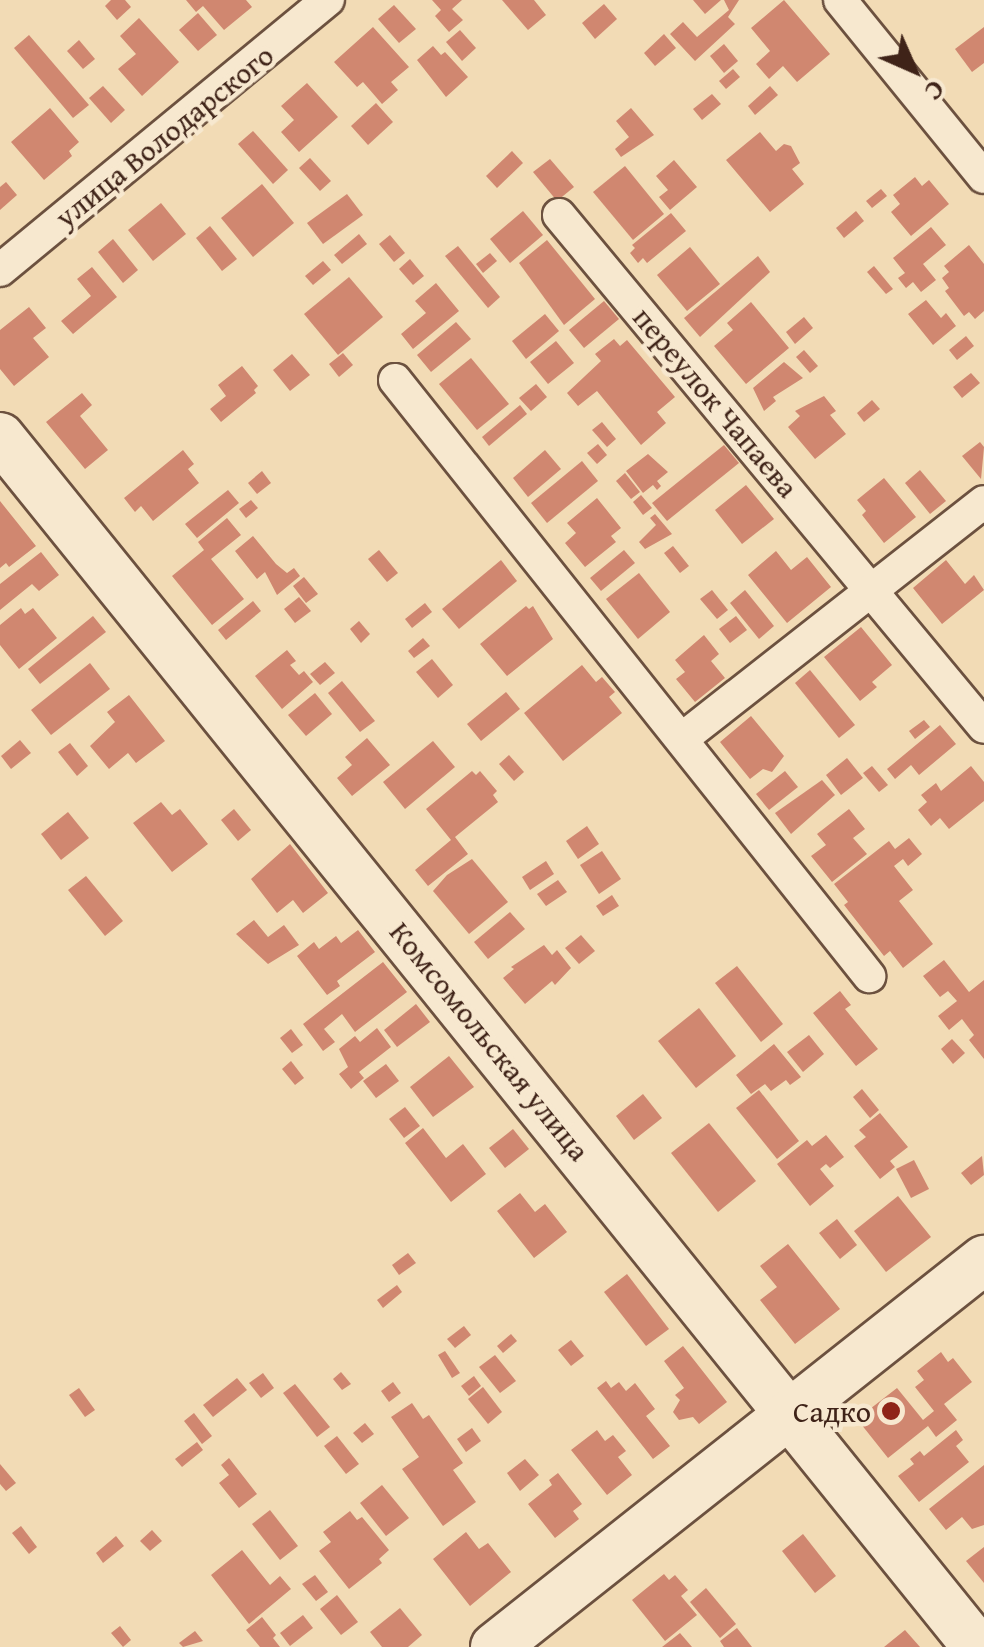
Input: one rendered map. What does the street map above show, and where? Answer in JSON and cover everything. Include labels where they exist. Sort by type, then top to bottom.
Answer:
[{"type":"street","name":"улица Володарского","points":[[0,270],[328,0]]},
{"type":"street","points":[[840,0],[984,177]]},
{"type":"street","name":"переулок Чапаева","points":[[559,215],[984,727]]},
{"type":"street","points":[[395,380],[869,976]]},
{"type":"street","name":"Комсомольская улица","points":[[0,437],[977,1647]]},
{"type":"street","points":[[683,738],[984,502]]},
{"type":"street","points":[[496,1647],[984,1260]]},
{"type":"building","points":[[111,0],[125,0],[131,7],[117,20],[105,6]]},
{"type":"building","points":[[186,0],[246,0],[252,7],[224,30],[203,6],[196,12]]},
{"type":"building","points":[[432,0],[462,0],[452,9],[463,20],[449,32],[435,16],[441,10]]},
{"type":"building","points":[[502,0],[534,0],[546,15],[528,30]]},
{"type":"building","points":[[693,0],[721,0],[705,14]]},
{"type":"building","points":[[724,0],[739,0],[728,17],[735,24],[695,61],[670,34],[683,22],[697,37],[729,10]]},
{"type":"building","points":[[784,0],[830,54],[797,82],[783,66],[769,79],[756,64],[770,51],[751,28]]},
{"type":"building","points":[[604,4],[617,19],[595,39],[582,23]]},
{"type":"building","points":[[394,5],[416,29],[399,43],[378,19]]},
{"type":"building","points":[[198,13],[217,35],[198,51],[179,30]]},
{"type":"building","points":[[139,18],[179,62],[142,96],[118,69],[136,54],[120,36]]},
{"type":"building","points":[[373,27],[409,67],[391,82],[398,90],[382,104],[363,82],[357,87],[334,62]]},
{"type":"building","points":[[984,27],[984,63],[972,72],[955,49]]},
{"type":"building","points":[[460,30],[476,48],[462,61],[446,42]]},
{"type":"building","points":[[664,34],[676,48],[655,66],[644,53]]},
{"type":"building","points":[[29,35],[89,105],[73,118],[14,48]]},
{"type":"building","points":[[79,40],[95,59],[83,69],[67,51]]},
{"type":"building","points":[[724,44],[738,61],[724,73],[710,56]]},
{"type":"building","points":[[433,46],[441,55],[445,52],[468,77],[446,97],[417,60]]},
{"type":"building","points":[[733,69],[740,77],[726,89],[719,81]]},
{"type":"building","points":[[307,83],[338,117],[299,152],[281,132],[294,120],[281,106]]},
{"type":"building","points":[[103,86],[125,110],[111,123],[89,98]]},
{"type":"building","points":[[770,86],[778,95],[755,115],[748,106]]},
{"type":"building","points":[[712,94],[721,104],[702,120],[693,109]]},
{"type":"building","points":[[376,103],[393,122],[368,145],[351,126]]},
{"type":"building","points":[[50,108],[79,142],[69,151],[72,156],[44,180],[11,142]]},
{"type":"building","points":[[631,108],[654,135],[621,157],[615,149],[629,137],[616,121]]},
{"type":"building","points":[[253,131],[288,170],[273,184],[238,144]]},
{"type":"building","points":[[760,132],[776,151],[784,144],[791,146],[800,163],[792,169],[804,184],[770,212],[726,160]]},
{"type":"building","points":[[512,151],[523,163],[497,188],[486,176]]},
{"type":"building","points":[[310,158],[331,181],[320,191],[299,168]]},
{"type":"building","points":[[550,159],[574,187],[557,201],[533,172]]},
{"type":"building","points":[[674,160],[697,187],[670,210],[659,197],[668,190],[656,176]]},
{"type":"building","points":[[625,166],[664,214],[633,240],[593,192]]},
{"type":"building","points":[[915,177],[922,186],[929,180],[949,204],[911,236],[891,212],[900,204],[893,195]]},
{"type":"building","points":[[6,182],[17,195],[0,210],[0,187]]},
{"type":"building","points":[[262,184],[294,223],[253,257],[221,218]]},
{"type":"building","points":[[881,189],[887,196],[872,208],[866,201]]},
{"type":"building","points":[[347,194],[363,215],[323,244],[307,223]]},
{"type":"building","points":[[161,203],[186,234],[153,261],[128,230]]},
{"type":"building","points":[[523,211],[543,235],[510,263],[490,239]]},
{"type":"building","points":[[856,211],[864,221],[844,238],[836,228]]},
{"type":"building","points":[[671,213],[686,231],[647,263],[643,258],[638,263],[630,253],[635,248],[632,245]]},
{"type":"building","points":[[210,226],[237,259],[222,271],[196,238]]},
{"type":"building","points":[[931,227],[946,245],[923,264],[936,280],[921,292],[913,282],[906,288],[898,278],[905,273],[893,258]]},
{"type":"building","points":[[359,234],[367,244],[342,264],[334,255]]},
{"type":"building","points":[[390,235],[405,253],[394,262],[379,244]]},
{"type":"building","points":[[113,239],[138,270],[123,283],[98,252]]},
{"type":"building","points":[[547,240],[595,299],[564,325],[519,263]]},
{"type":"building","points":[[969,245],[984,264],[984,311],[975,319],[969,312],[964,316],[945,291],[949,288],[942,278],[949,272],[944,266]]},
{"type":"building","points":[[458,246],[500,297],[488,308],[445,256]]},
{"type":"building","points":[[690,247],[720,284],[687,311],[657,275]]},
{"type":"building","points":[[490,253],[497,261],[483,273],[476,264]]},
{"type":"building","points":[[758,256],[770,272],[700,337],[684,318]]},
{"type":"building","points":[[410,259],[424,276],[413,285],[399,269]]},
{"type":"building","points":[[323,261],[331,270],[313,285],[305,276]]},
{"type":"building","points":[[874,266],[893,289],[886,294],[867,272]]},
{"type":"building","points":[[92,267],[117,297],[73,334],[61,321],[91,296],[77,279]]},
{"type":"building","points":[[349,277],[383,317],[338,355],[304,314]]},
{"type":"building","points":[[436,283],[459,311],[413,349],[401,334],[426,313],[415,301]]},
{"type":"building","points":[[926,300],[941,318],[946,313],[956,326],[933,345],[908,314]]},
{"type":"building","points":[[604,301],[619,319],[584,348],[569,330]]},
{"type":"building","points":[[751,302],[789,348],[746,384],[714,346],[733,330],[727,323]]},
{"type":"building","points":[[29,307],[46,328],[33,338],[49,357],[14,386],[0,369],[0,330]]},
{"type":"building","points":[[545,314],[559,331],[526,359],[512,341]]},
{"type":"building","points":[[804,317],[813,328],[795,344],[786,332]]},
{"type":"building","points":[[456,322],[471,339],[431,372],[417,355]]},
{"type":"building","points":[[966,336],[974,346],[957,360],[949,350]]},
{"type":"building","points":[[614,339],[620,346],[627,340],[675,397],[657,412],[666,423],[641,445],[597,391],[578,406],[567,393],[601,361],[595,354]]},
{"type":"building","points":[[556,341],[574,363],[548,384],[530,362]]},
{"type":"building","points":[[804,350],[818,366],[810,373],[796,357]]},
{"type":"building","points":[[343,353],[353,365],[339,377],[329,364]]},
{"type":"building","points":[[292,354],[310,375],[290,391],[273,370]]},
{"type":"building","points":[[471,358],[509,404],[477,430],[439,384]]},
{"type":"building","points":[[784,362],[803,378],[773,397],[776,401],[764,411],[753,388]]},
{"type":"building","points":[[242,366],[258,386],[256,393],[221,422],[210,409],[226,396],[218,385]]},
{"type":"building","points":[[971,373],[980,383],[962,398],[953,387]]},
{"type":"building","points":[[536,384],[547,397],[531,411],[519,398]]},
{"type":"building","points":[[82,393],[92,405],[80,416],[108,450],[85,469],[46,422]]},
{"type":"building","points":[[824,396],[836,411],[830,415],[846,434],[815,459],[788,427],[800,416],[795,411]]},
{"type":"building","points":[[872,400],[880,409],[864,422],[857,413]]},
{"type":"building","points":[[520,405],[527,414],[489,446],[482,437]]},
{"type":"building","points":[[602,422],[616,439],[607,447],[592,430]]},
{"type":"building","points":[[980,442],[984,447],[981,479],[962,456]]},
{"type":"building","points":[[598,444],[607,455],[597,464],[587,453]]},
{"type":"building","points":[[724,445],[739,463],[667,521],[652,503]]},
{"type":"building","points":[[183,450],[194,464],[188,469],[199,483],[153,521],[141,506],[135,512],[124,498]]},
{"type":"building","points":[[545,450],[561,469],[528,497],[513,478]]},
{"type":"building","points":[[648,454],[668,472],[657,481],[661,486],[657,490],[653,485],[643,493],[626,471]]},
{"type":"building","points":[[582,461],[598,481],[547,523],[531,503]]},
{"type":"building","points":[[920,470],[946,501],[930,514],[905,483]]},
{"type":"building","points":[[262,471],[271,483],[257,494],[248,483]]},
{"type":"building","points":[[625,473],[640,492],[631,499],[616,481]]},
{"type":"building","points":[[884,478],[916,517],[884,543],[862,515],[866,511],[857,500]]},
{"type":"building","points":[[746,485],[774,519],[742,544],[715,510]]},
{"type":"building","points":[[228,490],[239,503],[197,538],[185,524]]},
{"type":"building","points":[[641,495],[652,508],[643,515],[633,502]]},
{"type":"building","points":[[597,498],[621,528],[611,536],[616,542],[585,567],[565,543],[576,533],[567,523]]},
{"type":"building","points":[[251,500],[258,508],[246,518],[239,509]]},
{"type":"building","points":[[0,501],[36,546],[9,567],[6,563],[0,568]]},
{"type":"building","points":[[655,514],[672,534],[645,549],[639,542],[656,525],[650,518]]},
{"type":"building","points":[[227,518],[241,535],[211,559],[244,599],[212,625],[172,576],[204,550],[198,542]]},
{"type":"building","points":[[253,536],[276,564],[287,573],[294,568],[300,576],[277,595],[265,572],[257,579],[235,551]]},
{"type":"building","points":[[673,546],[689,566],[680,573],[664,553]]},
{"type":"building","points":[[379,550],[398,573],[387,582],[368,559]]},
{"type":"building","points":[[624,550],[635,563],[601,591],[590,578]]},
{"type":"building","points":[[776,551],[791,570],[807,557],[831,587],[787,623],[748,575]]},
{"type":"building","points":[[41,552],[59,575],[39,591],[32,584],[0,610],[0,584]]},
{"type":"building","points":[[501,560],[517,581],[459,629],[442,609]]},
{"type":"building","points":[[946,560],[965,584],[974,575],[984,590],[942,624],[913,588]]},
{"type":"building","points":[[639,573],[670,612],[638,639],[606,599]]},
{"type":"building","points":[[304,577],[318,594],[306,603],[293,586]]},
{"type":"building","points":[[712,590],[728,610],[717,619],[700,599]]},
{"type":"building","points":[[745,590],[774,626],[759,639],[730,603]]},
{"type":"building","points":[[299,597],[311,611],[295,623],[284,609]]},
{"type":"building","points":[[253,601],[261,611],[226,640],[218,630]]},
{"type":"building","points":[[425,603],[432,612],[412,628],[405,619]]},
{"type":"building","points":[[526,606],[533,606],[553,639],[507,676],[480,644]]},
{"type":"building","points":[[21,608],[25,614],[33,608],[57,638],[19,669],[0,645],[0,625]]},
{"type":"building","points":[[93,616],[106,632],[40,684],[28,669]]},
{"type":"building","points":[[736,616],[747,630],[730,643],[719,629]]},
{"type":"building","points":[[359,621],[370,634],[361,643],[350,629]]},
{"type":"building","points":[[861,627],[892,665],[872,682],[877,687],[860,701],[824,657]]},
{"type":"building","points":[[704,635],[719,654],[711,661],[725,678],[695,702],[676,679],[685,672],[675,660]]},
{"type":"building","points":[[423,638],[430,646],[414,658],[408,651]]},
{"type":"building","points":[[287,650],[296,661],[290,665],[299,675],[304,671],[313,682],[282,709],[255,676]]},
{"type":"building","points":[[432,659],[453,685],[438,698],[416,672]]},
{"type":"building","points":[[325,662],[335,673],[320,685],[310,674]]},
{"type":"building","points":[[90,663],[110,689],[51,735],[31,710]]},
{"type":"building","points":[[582,665],[596,682],[602,677],[615,692],[609,697],[622,713],[563,761],[524,713]]},
{"type":"building","points":[[810,670],[855,725],[839,738],[795,683]]},
{"type":"building","points":[[342,681],[375,721],[360,732],[328,693]]},
{"type":"building","points":[[506,692],[520,709],[481,741],[467,724]]},
{"type":"building","points":[[315,693],[332,714],[306,736],[288,715]]},
{"type":"building","points":[[129,695],[165,741],[136,763],[128,753],[109,769],[90,746],[115,722],[107,712]]},
{"type":"building","points":[[751,716],[784,756],[772,772],[763,769],[750,779],[720,742]]},
{"type":"building","points":[[924,720],[930,727],[915,739],[909,731]]},
{"type":"building","points":[[940,725],[956,744],[919,775],[911,765],[895,779],[887,769]]},
{"type":"building","points":[[367,738],[390,765],[352,796],[337,778],[352,765],[345,757]]},
{"type":"building","points":[[20,740],[31,753],[11,769],[1,756]]},
{"type":"building","points":[[433,741],[455,767],[405,809],[383,782]]},
{"type":"building","points":[[70,743],[88,766],[77,776],[58,752]]},
{"type":"building","points":[[509,755],[524,772],[514,781],[499,764]]},
{"type":"building","points":[[847,758],[863,778],[841,795],[826,775]]},
{"type":"building","points":[[872,766],[888,785],[879,792],[863,773]]},
{"type":"building","points":[[971,766],[984,782],[984,801],[949,829],[940,818],[931,826],[918,810],[927,802],[921,795],[936,783],[941,791]]},
{"type":"building","points":[[472,771],[476,775],[480,771],[497,791],[493,795],[498,802],[455,837],[468,854],[428,886],[415,870],[451,840],[426,809]]},
{"type":"building","points":[[785,771],[798,787],[769,810],[756,794]]},
{"type":"building","points":[[822,780],[835,795],[791,834],[775,813]]},
{"type":"building","points":[[161,802],[172,815],[180,809],[208,844],[172,872],[133,823]]},
{"type":"building","points":[[234,809],[251,830],[238,841],[221,820]]},
{"type":"building","points":[[849,809],[865,829],[853,838],[867,854],[832,882],[811,856],[826,845],[817,834]]},
{"type":"building","points":[[68,812],[89,838],[61,860],[41,834]]},
{"type":"building","points":[[587,826],[599,844],[578,859],[566,841]]},
{"type":"building","points":[[909,838],[922,854],[908,866],[903,859],[894,866],[913,890],[899,901],[933,944],[903,968],[890,951],[884,956],[844,905],[848,902],[834,884],[889,841],[895,849]]},
{"type":"building","points":[[290,844],[328,893],[303,913],[293,900],[277,913],[251,879]]},
{"type":"building","points":[[602,851],[621,879],[599,894],[580,865]]},
{"type":"building","points":[[472,859],[508,902],[469,934],[433,891],[447,875]]},
{"type":"building","points":[[546,861],[554,874],[530,890],[522,877]]},
{"type":"building","points":[[86,876],[123,921],[105,936],[68,890]]},
{"type":"building","points":[[558,880],[567,892],[546,906],[537,894]]},
{"type":"building","points":[[612,895],[619,906],[603,916],[596,906]]},
{"type":"building","points":[[510,912],[525,929],[488,959],[474,942]]},
{"type":"building","points":[[254,920],[268,937],[284,925],[299,945],[268,964],[236,934]]},
{"type":"building","points":[[358,930],[375,952],[337,981],[340,986],[327,995],[297,956],[314,942],[319,949],[336,936],[341,943]]},
{"type":"building","points":[[581,935],[595,951],[579,964],[565,948]]},
{"type":"building","points":[[544,945],[552,955],[557,950],[571,968],[555,985],[552,981],[525,1004],[503,978],[514,969],[511,967]]},
{"type":"building","points":[[944,960],[969,992],[984,980],[984,1059],[969,1040],[974,1035],[962,1019],[949,1030],[938,1016],[957,1001],[948,991],[940,997],[923,976]]},
{"type":"building","points":[[383,962],[407,992],[355,1032],[342,1014],[324,1029],[335,1042],[323,1051],[303,1024]]},
{"type":"building","points":[[737,966],[783,1024],[761,1042],[715,983]]},
{"type":"building","points":[[840,991],[851,1005],[845,1009],[878,1049],[856,1066],[813,1013]]},
{"type":"building","points":[[416,1004],[430,1022],[397,1047],[384,1030]]},
{"type":"building","points":[[699,1008],[736,1056],[696,1088],[658,1041]]},
{"type":"building","points":[[377,1028],[391,1047],[359,1072],[364,1078],[351,1089],[339,1074],[348,1067],[339,1049],[355,1036],[360,1042]]},
{"type":"building","points":[[291,1029],[303,1045],[292,1053],[280,1038]]},
{"type":"building","points":[[809,1035],[824,1054],[803,1072],[787,1052]]},
{"type":"building","points":[[952,1039],[965,1053],[953,1064],[941,1049]]},
{"type":"building","points":[[774,1044],[801,1077],[790,1085],[786,1080],[771,1091],[765,1084],[751,1094],[736,1075]]},
{"type":"building","points":[[449,1056],[474,1087],[433,1117],[410,1087]]},
{"type":"building","points":[[291,1061],[304,1078],[295,1085],[282,1069]]},
{"type":"building","points":[[386,1064],[399,1081],[376,1098],[363,1081]]},
{"type":"building","points":[[862,1089],[879,1110],[870,1118],[853,1097]]},
{"type":"building","points":[[759,1090],[799,1141],[777,1159],[736,1108]]},
{"type":"building","points":[[643,1094],[662,1118],[634,1140],[616,1116]]},
{"type":"building","points":[[405,1107],[420,1126],[404,1138],[389,1119]]},
{"type":"building","points":[[880,1113],[908,1147],[890,1161],[895,1167],[880,1179],[854,1146],[866,1137],[859,1130]]},
{"type":"building","points":[[709,1123],[756,1181],[718,1212],[671,1153]]},
{"type":"building","points":[[423,1128],[446,1158],[463,1144],[486,1174],[451,1202],[405,1143]]},
{"type":"building","points":[[513,1129],[529,1149],[505,1168],[489,1148]]},
{"type":"building","points":[[826,1135],[844,1157],[830,1168],[826,1164],[820,1169],[834,1186],[810,1206],[777,1164],[807,1140],[812,1146]]},
{"type":"building","points":[[982,1156],[984,1175],[971,1185],[961,1173]]},
{"type":"building","points":[[914,1160],[929,1189],[911,1198],[896,1169]]},
{"type":"building","points":[[520,1193],[535,1212],[545,1204],[567,1232],[534,1258],[497,1211]]},
{"type":"building","points":[[898,1196],[931,1237],[886,1272],[854,1231]]},
{"type":"building","points":[[837,1219],[857,1245],[840,1259],[819,1233]]},
{"type":"building","points":[[788,1244],[840,1309],[795,1344],[760,1300],[777,1287],[760,1266]]},
{"type":"building","points":[[408,1253],[416,1263],[399,1275],[392,1265]]},
{"type":"building","points":[[627,1274],[669,1329],[646,1346],[604,1292]]},
{"type":"building","points":[[397,1285],[402,1292],[383,1308],[377,1300]]},
{"type":"building","points":[[464,1326],[471,1335],[455,1348],[447,1339]]},
{"type":"building","points":[[511,1334],[517,1341],[503,1353],[497,1346]]},
{"type":"building","points":[[571,1340],[584,1356],[571,1366],[558,1350]]},
{"type":"building","points":[[683,1346],[727,1402],[699,1424],[693,1417],[679,1420],[673,1412],[680,1400],[675,1395],[684,1388],[664,1361]]},
{"type":"building","points":[[445,1351],[460,1373],[452,1378],[438,1355]]},
{"type":"building","points":[[941,1352],[948,1362],[953,1358],[972,1382],[944,1404],[957,1420],[936,1437],[928,1426],[888,1458],[857,1419],[897,1388],[923,1420],[934,1411],[915,1387],[924,1380],[917,1371]]},
{"type":"building","points":[[495,1355],[516,1381],[500,1393],[479,1367]]},
{"type":"building","points":[[341,1372],[351,1384],[342,1390],[333,1379]]},
{"type":"building","points":[[263,1373],[274,1388],[261,1398],[249,1383]]},
{"type":"building","points":[[474,1376],[481,1386],[469,1396],[461,1386]]},
{"type":"building","points":[[237,1378],[247,1390],[213,1417],[203,1405]]},
{"type":"building","points":[[606,1381],[611,1388],[619,1382],[626,1391],[635,1383],[655,1409],[646,1416],[670,1446],[653,1459],[597,1388]]},
{"type":"building","points":[[393,1382],[401,1393],[389,1402],[381,1391]]},
{"type":"building","points":[[295,1384],[330,1427],[317,1437],[283,1393]]},
{"type":"building","points":[[483,1387],[502,1412],[488,1424],[468,1399]]},
{"type":"building","points":[[79,1388],[95,1410],[85,1417],[69,1395]]},
{"type":"building","points":[[412,1403],[423,1419],[429,1415],[463,1463],[453,1470],[476,1502],[443,1526],[402,1469],[419,1457],[391,1417]]},
{"type":"building","points":[[194,1413],[212,1436],[202,1444],[184,1421]]},
{"type":"building","points":[[365,1423],[374,1434],[362,1443],[353,1433]]},
{"type":"building","points":[[472,1428],[481,1441],[466,1452],[457,1439]]},
{"type":"building","points":[[597,1430],[605,1441],[613,1435],[626,1451],[618,1457],[632,1475],[607,1495],[571,1450]]},
{"type":"building","points":[[956,1430],[963,1440],[956,1446],[969,1462],[919,1502],[898,1476],[914,1464],[910,1459],[920,1451],[924,1456]]},
{"type":"building","points":[[337,1436],[359,1464],[346,1474],[324,1446]]},
{"type":"building","points":[[197,1442],[203,1450],[182,1467],[175,1459]]},
{"type":"building","points":[[229,1458],[257,1494],[239,1508],[219,1483],[229,1475],[221,1465]]},
{"type":"building","points":[[525,1459],[539,1475],[520,1491],[507,1473]]},
{"type":"building","points":[[0,1464],[16,1483],[6,1491],[0,1484]]},
{"type":"building","points":[[984,1465],[984,1525],[972,1529],[962,1517],[946,1530],[929,1509]]},
{"type":"building","points":[[558,1473],[582,1504],[573,1511],[579,1519],[555,1538],[528,1504],[552,1485],[549,1480]]},
{"type":"building","points":[[382,1485],[409,1518],[386,1536],[360,1503]]},
{"type":"building","points":[[270,1510],[298,1546],[280,1560],[252,1524]]},
{"type":"building","points":[[350,1511],[357,1520],[362,1517],[389,1550],[379,1559],[382,1563],[349,1589],[319,1551],[331,1542],[323,1532]]},
{"type":"building","points":[[21,1526],[37,1547],[29,1554],[12,1533]]},
{"type":"building","points":[[152,1530],[162,1541],[150,1551],[140,1541]]},
{"type":"building","points":[[466,1532],[479,1549],[488,1543],[511,1572],[470,1606],[433,1559]]},
{"type":"building","points":[[803,1534],[836,1576],[815,1593],[782,1551]]},
{"type":"building","points":[[116,1536],[124,1546],[103,1563],[96,1553]]},
{"type":"building","points":[[984,1547],[984,1583],[966,1561]]},
{"type":"building","points":[[242,1550],[270,1585],[280,1576],[291,1589],[249,1624],[211,1575]]},
{"type":"building","points":[[664,1574],[669,1580],[675,1575],[688,1590],[681,1596],[697,1615],[665,1641],[632,1600]]},
{"type":"building","points":[[315,1575],[328,1592],[316,1601],[302,1584]]},
{"type":"building","points":[[706,1588],[736,1624],[720,1638],[690,1602]]},
{"type":"building","points":[[337,1595],[358,1622],[341,1635],[320,1609]]},
{"type":"building","points":[[400,1608],[422,1635],[408,1647],[382,1647],[370,1632]]},
{"type":"building","points":[[303,1615],[313,1628],[290,1646],[280,1633]]},
{"type":"building","points":[[262,1617],[280,1647],[260,1647],[246,1630]]},
{"type":"building","points":[[120,1626],[131,1640],[123,1647],[111,1633]]},
{"type":"building","points":[[737,1628],[752,1647],[724,1647],[720,1641]]},
{"type":"building","points":[[905,1630],[920,1647],[884,1647]]},
{"type":"building","points":[[195,1631],[203,1641],[183,1647],[179,1643]]},
{"type":"building","points":[[680,1633],[692,1647],[662,1647]]},
{"type":"place","name":"Садко","points":[[891,1411]]}]
